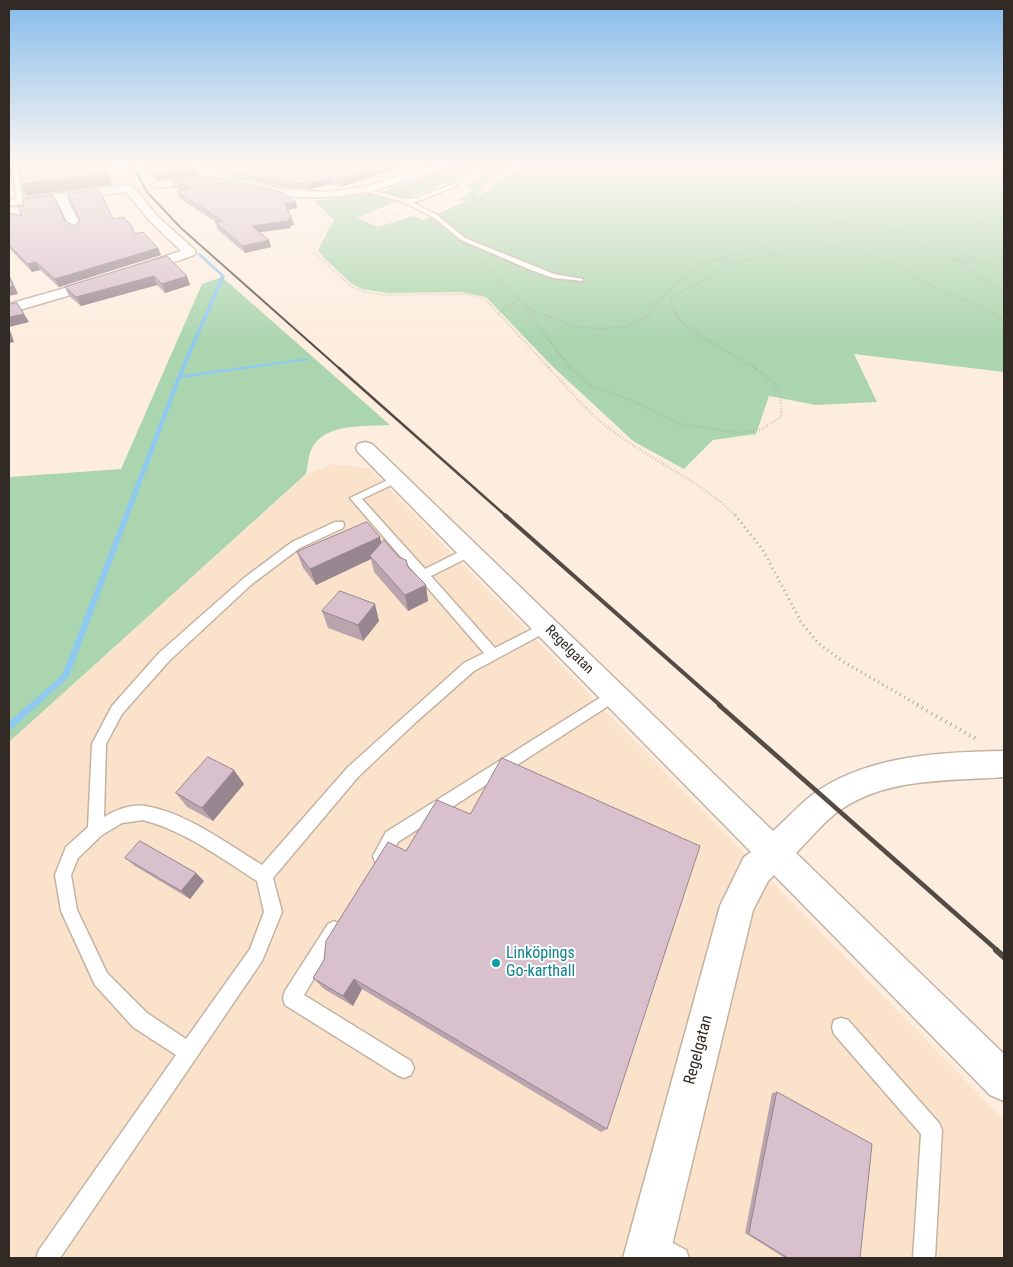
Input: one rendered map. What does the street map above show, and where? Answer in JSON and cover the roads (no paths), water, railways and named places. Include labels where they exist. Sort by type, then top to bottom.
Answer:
[{"type":"street","points":[[9,309],[188,254],[189,250],[161,225]]},
{"type":"street","name":"Regelgatan","points":[[365,448],[1004,1081]]},
{"type":"street","points":[[773,852],[828,801],[853,786],[920,768],[1004,764]]},
{"type":"street","name":"Regelgatan","points":[[658,1253],[737,906],[756,869],[773,852]]},
{"type":"lane","points":[[446,225],[463,239],[553,276],[581,280]]},
{"type":"lane","points":[[396,479],[354,498],[493,654]]},
{"type":"lane","points":[[96,830],[99,744],[116,710],[164,657],[248,581],[296,544],[339,525]]},
{"type":"lane","points":[[423,575],[470,552]]},
{"type":"lane","points":[[264,876],[354,772],[411,718],[469,667],[546,627]]},
{"type":"lane","points":[[371,871],[392,837],[614,694]]},
{"type":"lane","points":[[47,1258],[256,955],[273,912],[264,876],[216,846],[167,819],[143,813],[120,816],[96,830],[72,853],[63,875],[68,911],[101,979],[140,1020],[189,1052]]},
{"type":"lane","points":[[345,913],[292,998],[404,1068]]},
{"type":"lane","points":[[841,1027],[932,1130],[924,1258]]},
{"type":"waterway","points":[[179,377],[223,276],[199,254]]},
{"type":"waterway","points":[[179,377],[309,359]]},
{"type":"waterway","points":[[9,727],[65,677],[179,377]]},
{"type":"railway","points":[[178,225],[340,369]]},
{"type":"railway","points":[[339,368],[506,516]]},
{"type":"railway","points":[[505,515],[721,706]]},
{"type":"railway","points":[[719,705],[998,951]]},
{"type":"railway","points":[[996,950],[1004,957]]},
{"type":"place","name":"Linköpings Go-karthall","points":[[496,963]]}]
